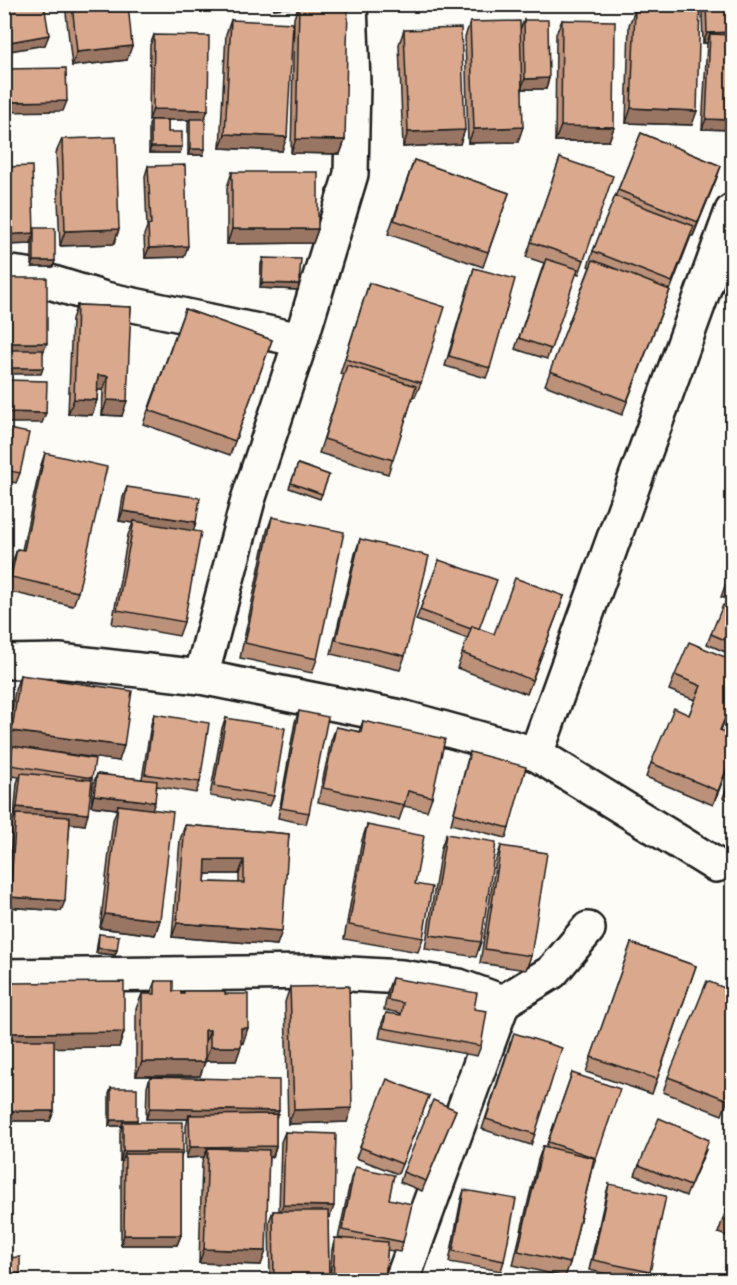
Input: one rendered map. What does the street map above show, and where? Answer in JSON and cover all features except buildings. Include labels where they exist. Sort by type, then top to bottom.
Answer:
[{"type":"street","points":[[201,677],[248,500],[301,340],[351,174],[353,83],[350,4]]},
{"type":"street","points":[[536,754],[732,211]]},
{"type":"street","points":[[4,272],[27,275],[105,299],[301,340]]},
{"type":"street","points":[[4,662],[59,660],[201,677],[405,718],[536,754],[716,865]]},
{"type":"street","points":[[402,1281],[503,1002],[552,972],[588,929]]},
{"type":"street","points":[[4,976],[315,972],[402,977],[459,987],[503,1002]]}]
